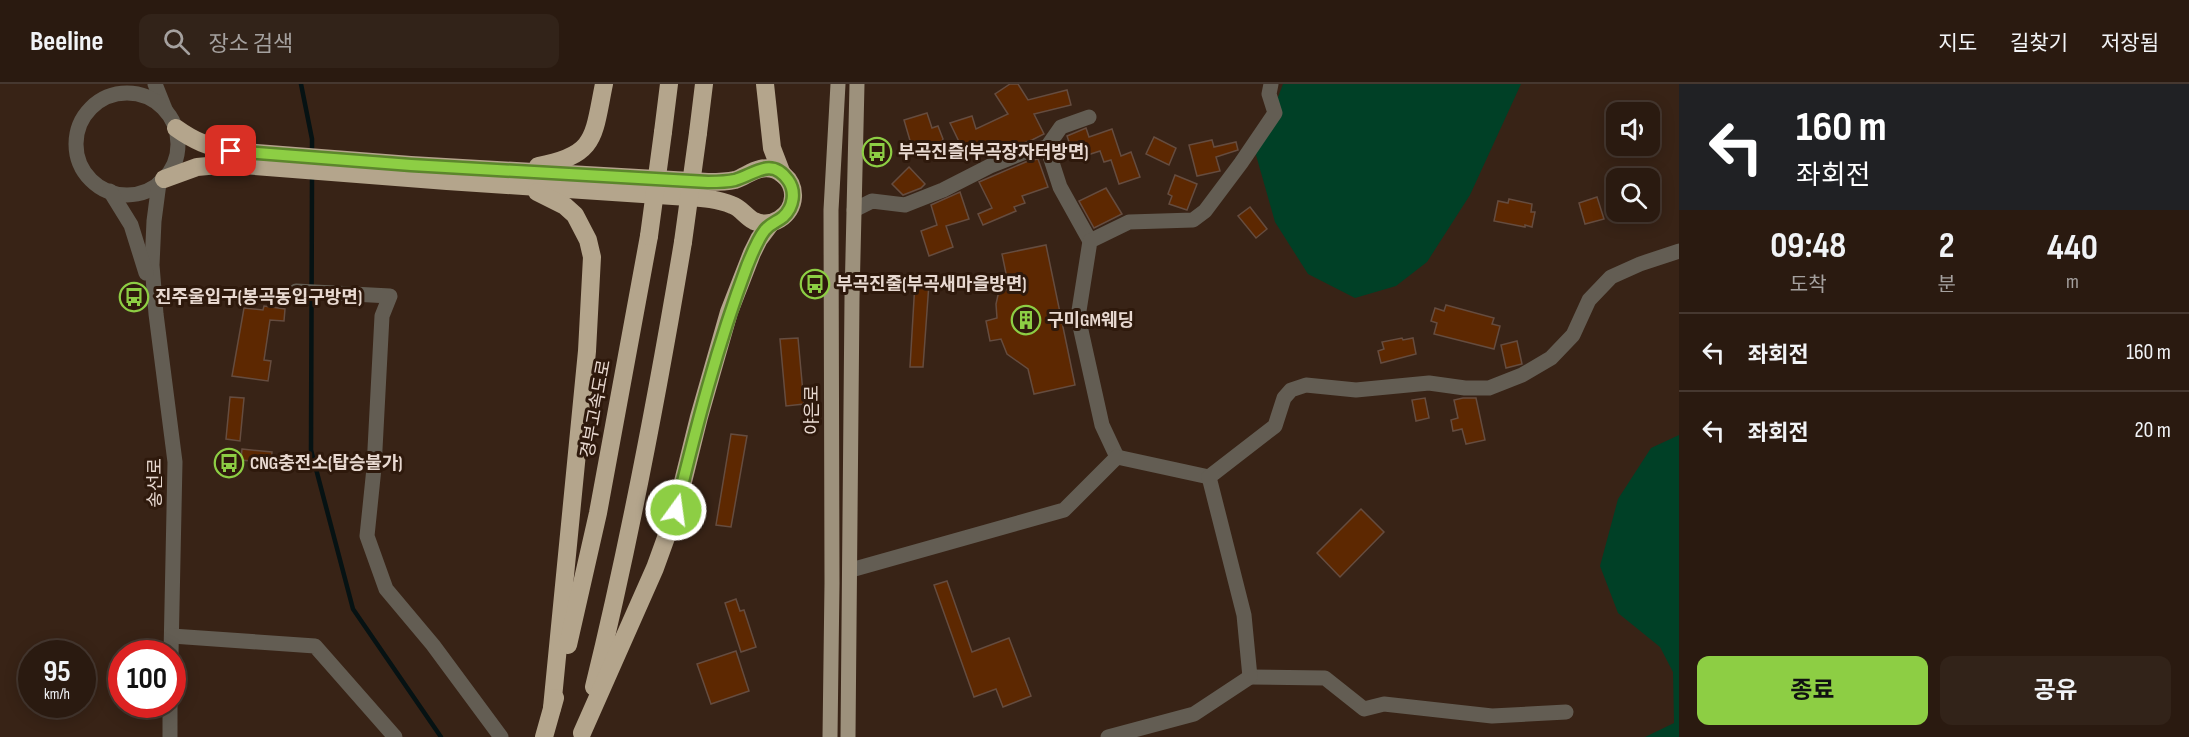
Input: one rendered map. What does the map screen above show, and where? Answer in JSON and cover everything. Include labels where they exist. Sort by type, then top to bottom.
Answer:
[{"type":"highway","points":[[510,171],[552,164],[578,154],[586,147],[593,132],[604,84]]},
{"type":"highway","name":"경부고속도로","points":[[544,737],[598,513],[649,236],[669,84]]},
{"type":"highway","points":[[582,735],[617,590],[655,408],[683,242],[704,84]]},
{"type":"highway","points":[[582,735],[659,559],[676,510],[699,417],[729,312],[752,253],[771,223],[785,215],[793,201],[791,185],[782,174],[772,148],[765,84]]},
{"type":"highway","points":[[176,128],[194,141],[211,148],[280,162]]},
{"type":"highway","points":[[162,181],[197,167],[280,162],[410,171],[510,171],[708,182],[736,180],[761,168],[772,169],[782,174]]},
{"type":"highway","points":[[410,171],[523,187],[708,198],[734,206],[755,221],[771,223]]},
{"type":"highway","points":[[523,187],[547,196],[565,206],[575,215],[588,240],[592,257],[587,351],[552,708]]},
{"type":"main road","name":"야은로","points":[[830,737],[831,210],[838,84]]},
{"type":"main road","points":[[848,737],[857,84]]},
{"type":"street","points":[[107,84],[80,126],[77,149],[80,163],[87,174],[97,184],[121,194],[135,194],[148,190],[162,181],[172,168],[177,155],[176,128],[155,84]]},
{"type":"street","points":[[1090,241],[1129,222],[1193,220],[1205,210],[1241,164],[1275,113],[1269,94],[1271,84]]},
{"type":"street","points":[[95,104],[114,94],[131,93],[147,96],[165,109]]},
{"type":"street","points":[[854,210],[872,201],[904,205],[943,190],[990,166],[1024,152],[1047,147],[1061,127],[1089,117]]},
{"type":"street","points":[[1047,147],[1060,187],[1090,241],[1078,318],[1102,425],[1117,457]]},
{"type":"street","points":[[156,314],[152,254],[162,181]]},
{"type":"street","points":[[110,191],[131,225],[138,243],[156,314]]},
{"type":"street","points":[[1117,457],[1209,477],[1275,426],[1284,398],[1291,390],[1306,385],[1356,390],[1429,383],[1465,388],[1489,388],[1522,375],[1551,358],[1573,335],[1589,300],[1611,277],[1640,264],[1679,252]]},
{"type":"street","points":[[296,291],[390,296],[382,316],[374,468],[367,536],[386,589],[433,645],[501,737]]},
{"type":"street","name":"송선로","points":[[156,314],[175,462],[172,640]]},
{"type":"street","points":[[851,570],[1064,510],[1117,457]]},
{"type":"street","points":[[1209,477],[1244,615],[1250,677]]},
{"type":"street","points":[[172,636],[315,646],[395,737]]},
{"type":"street","points":[[1108,737],[1194,714],[1250,677],[1325,678],[1364,709],[1384,704],[1492,716],[1566,712]]},
{"type":"street","points":[[170,718],[170,737]]},
{"type":"green space","points":[[1283,84],[1521,84],[1470,195],[1427,262],[1396,286],[1355,298],[1308,274],[1275,222],[1256,155]]},
{"type":"green space","points":[[1679,435],[1679,737],[1645,737],[1674,723],[1673,672],[1660,647],[1618,613],[1600,566],[1618,499],[1651,448]]},
{"type":"building","points":[[1010,84],[1018,84],[1028,100],[1067,90],[1071,105],[1034,114],[1044,134],[1032,140],[998,152],[996,147],[966,156],[950,123],[972,116],[976,129],[1008,114],[995,94]]},
{"type":"building","points":[[927,113],[932,128],[938,126],[943,139],[935,153],[911,144],[904,120]]},
{"type":"building","points":[[1086,128],[1089,137],[1112,129],[1121,156],[1131,152],[1140,177],[1119,184],[1111,160],[1104,162],[1100,151],[1075,159],[1067,136]]},
{"type":"building","points":[[1154,137],[1176,148],[1169,165],[1146,154]]},
{"type":"building","points":[[1212,140],[1214,147],[1236,142],[1238,150],[1216,157],[1220,171],[1197,176],[1189,145]]},
{"type":"building","points":[[1038,159],[1048,187],[1022,196],[1025,203],[1014,207],[1016,211],[983,225],[978,214],[992,208],[979,182]]},
{"type":"building","points":[[909,167],[925,184],[903,195],[892,184]]},
{"type":"building","points":[[1175,175],[1197,184],[1187,210],[1169,204],[1172,196],[1168,194]]},
{"type":"building","points":[[1106,188],[1122,214],[1094,228],[1079,201]]},
{"type":"building","points":[[960,192],[969,219],[946,226],[953,247],[929,256],[921,231],[937,225],[931,205]]},
{"type":"building","points":[[1597,197],[1604,219],[1585,224],[1579,203]]},
{"type":"building","points":[[1509,199],[1532,204],[1531,212],[1535,212],[1532,227],[1494,221],[1498,201],[1508,203]]},
{"type":"building","points":[[1250,207],[1267,229],[1256,238],[1238,216]]},
{"type":"building","name":"구미GM웨딩","points":[[1046,245],[1075,385],[1034,394],[1028,369],[1007,354],[1001,339],[990,341],[986,321],[997,318],[998,295],[1009,288],[1002,254]]},
{"type":"building","points":[[915,282],[929,283],[923,367],[910,367]]},
{"type":"building","points":[[1446,305],[1494,318],[1492,324],[1500,326],[1494,349],[1434,334],[1437,323],[1431,321],[1435,308],[1444,311]]},
{"type":"building","points":[[264,306],[285,309],[284,321],[270,320],[264,360],[271,361],[268,381],[232,376],[244,308],[263,310]]},
{"type":"building","points":[[798,338],[804,404],[786,406],[780,339]]},
{"type":"building","points":[[1402,338],[1403,340],[1413,338],[1416,354],[1381,363],[1378,351],[1384,349],[1382,342]]},
{"type":"building","points":[[1517,341],[1522,364],[1506,368],[1501,345]]},
{"type":"building","points":[[230,397],[244,398],[240,441],[226,439]]},
{"type":"building","points":[[1425,398],[1429,418],[1416,421],[1412,400]]},
{"type":"building","points":[[1476,398],[1485,440],[1466,444],[1462,429],[1453,431],[1451,420],[1458,418],[1454,400]]},
{"type":"building","points":[[731,434],[747,436],[731,527],[716,525]]},
{"type":"building","points":[[242,449],[272,452],[271,463],[241,460]]},
{"type":"building","points":[[1361,509],[1384,532],[1340,577],[1317,553]]},
{"type":"building","points":[[947,581],[972,652],[1009,638],[1031,696],[1003,707],[996,689],[974,697],[934,585]]},
{"type":"building","points":[[736,599],[740,611],[744,610],[756,647],[741,652],[725,603]]},
{"type":"building","points":[[736,651],[749,691],[711,704],[697,664]]},
{"type":"waterway","points":[[301,84],[312,139],[312,152]]},
{"type":"waterway","points":[[312,176],[311,450],[353,609],[441,737]]},
{"type":"place","name":"부곡진즐(부곡장자터방면)","points":[[877,152]]},
{"type":"place","name":"부곡진줄(부곡새마을방면)","points":[[815,284]]},
{"type":"place","name":"진주울입구(봉곡동입구방면)","points":[[134,297]]},
{"type":"place","name":"구미GM웨딩","points":[[1026,320]]},
{"type":"place","name":"CNG충전소(탑승불가)","points":[[229,463]]},
{"type":"route","points":[[231,151],[411,165],[708,182],[736,180],[761,168],[769,168],[782,174],[791,185],[793,201],[785,215],[771,223],[759,239],[729,312],[699,417],[676,510]]}]
